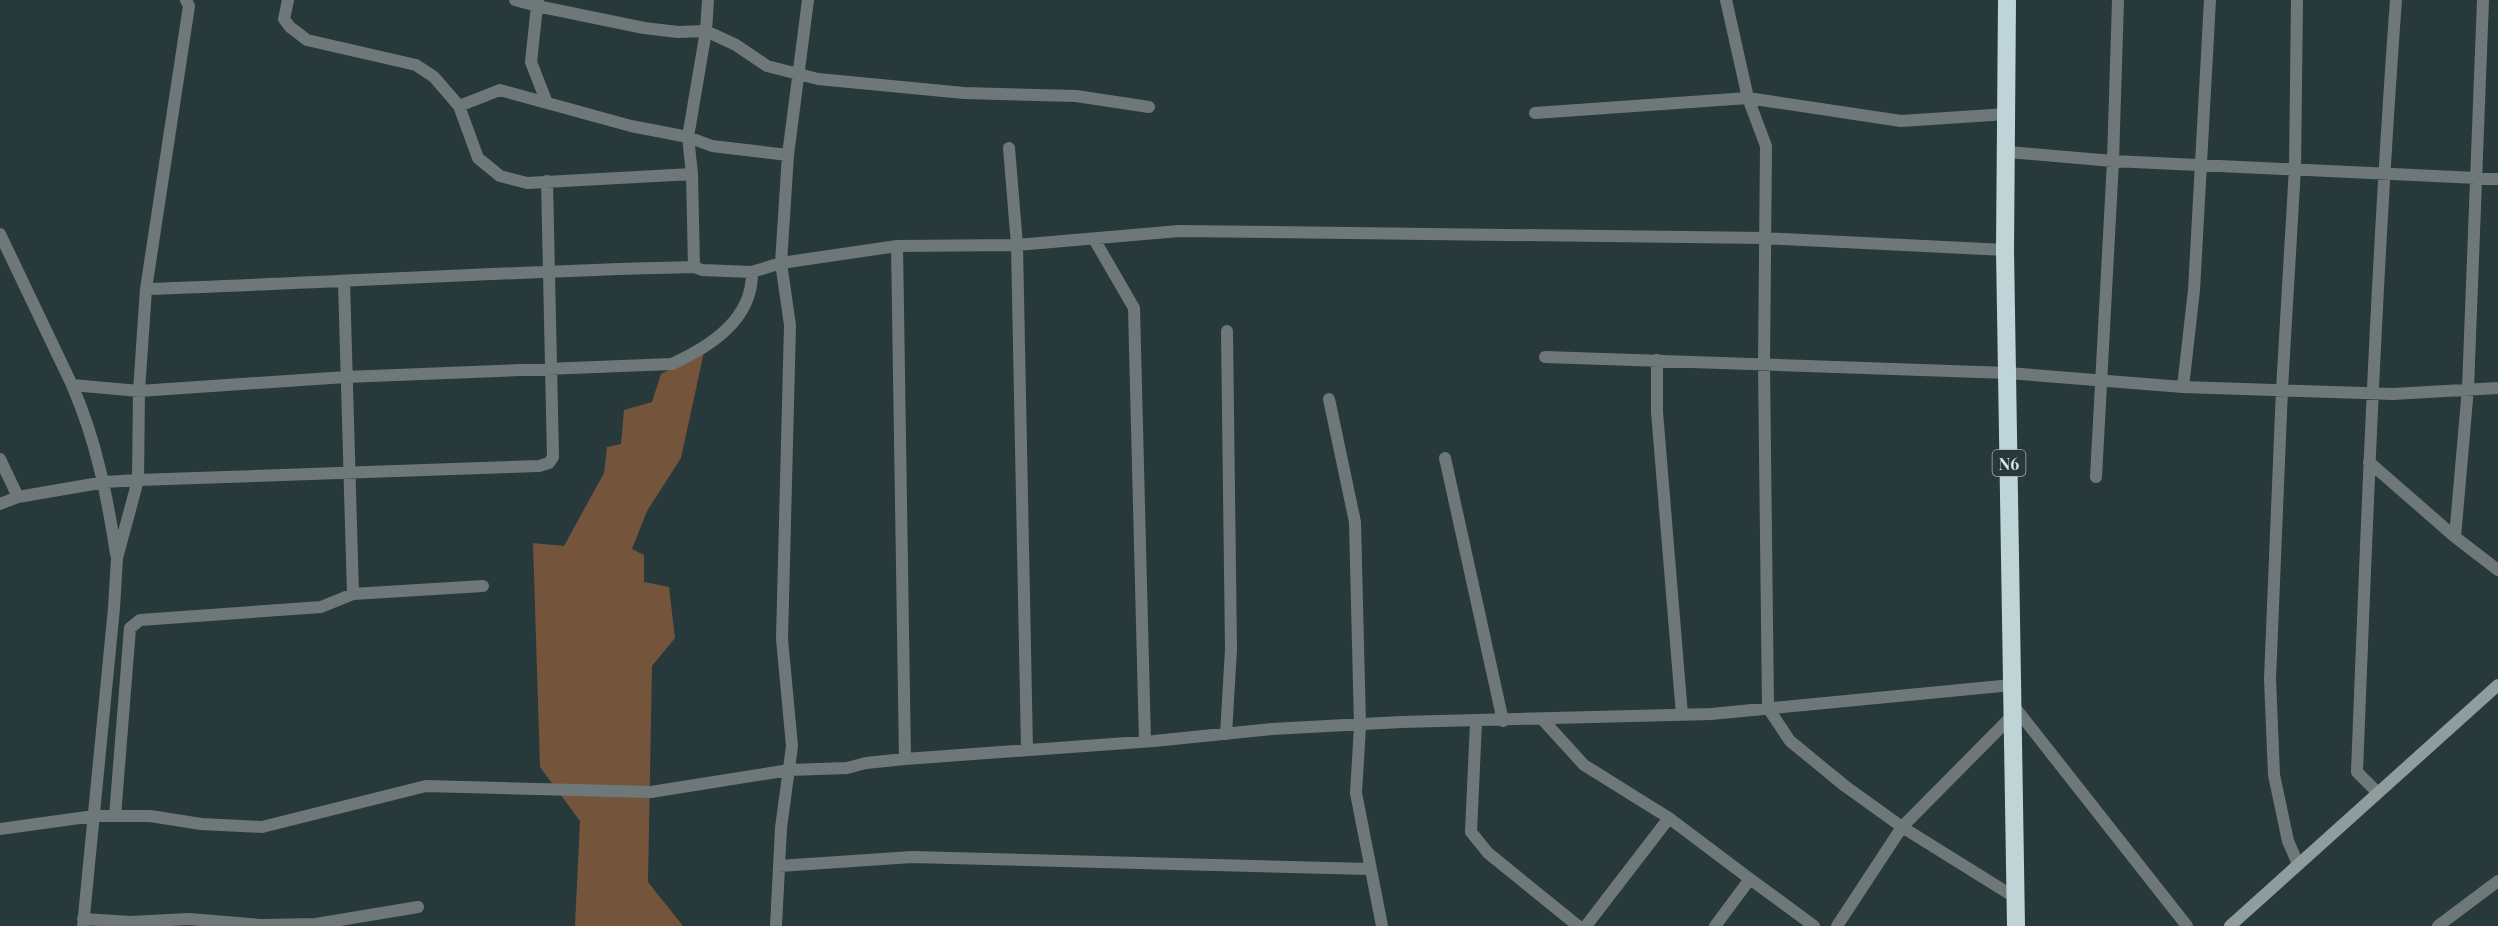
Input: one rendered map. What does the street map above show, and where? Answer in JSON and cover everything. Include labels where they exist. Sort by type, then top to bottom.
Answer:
[{"type":"highway","name":"N6","points":[[2007,0],[2008,152],[2005,250],[2016,926]]},
{"type":"main road","points":[[2230,926],[2498,685]]},
{"type":"street","points":[[288,0],[284,19],[290,27],[307,40],[416,65],[434,77],[459,106],[478,158],[500,176],[527,183],[693,174]]},
{"type":"street","points":[[515,0],[538,3],[644,28],[678,32],[706,31],[736,45],[767,66],[818,79],[964,93],[1076,96],[1149,107]]},
{"type":"street","points":[[694,267],[693,174],[687,137],[706,31],[708,0]]},
{"type":"street","points":[[776,926],[779,866],[792,746],[782,639],[790,325],[781,263],[788,155],[808,0]]},
{"type":"street","points":[[1726,0],[1748,98],[1766,146],[1764,365],[1768,708],[1790,741],[1845,786],[1902,827],[2016,898]]},
{"type":"street","points":[[2097,477],[2113,161],[2118,0]]},
{"type":"street","points":[[2183,387],[2194,290],[2210,0]]},
{"type":"street","points":[[2297,0],[2295,168],[2282,389],[2271,701],[2274,775],[2288,841],[2298,864]]},
{"type":"street","points":[[2377,792],[2357,772],[2383,172],[2396,0]]},
{"type":"street","points":[[2455,537],[2468,388],[2483,0]]},
{"type":"street","points":[[189,2],[146,289],[139,391],[138,480],[117,558],[83,923],[189,919],[261,925],[316,924],[418,908]]},
{"type":"street","points":[[538,3],[531,62],[547,103]]},
{"type":"street","points":[[459,106],[500,90],[734,151],[788,155]]},
{"type":"street","points":[[1535,113],[1748,98],[1901,121],[2007,114]]},
{"type":"street","points":[[1009,148],[1017,244],[1027,749]]},
{"type":"street","points":[[2008,152],[2113,161],[2498,179]]},
{"type":"street","points":[[0,504],[18,497],[105,482],[539,466],[549,463],[553,457],[547,181]]},
{"type":"street","points":[[146,289],[344,282],[548,270],[694,267],[702,270],[752,272],[781,263],[897,246],[1017,244],[1179,231],[1765,238],[2005,250]]},
{"type":"street","points":[[0,234],[88,423],[105,482],[117,558]]},
{"type":"street","points":[[1094,239],[1134,308],[1145,742]]},
{"type":"street","points":[[897,246],[905,759]]},
{"type":"street","points":[[72,385],[139,391],[346,377],[552,370],[672,363],[693,354],[713,341],[741,314],[752,291],[752,272]]},
{"type":"street","points":[[344,282],[353,594]]},
{"type":"street","points":[[1226,734],[1231,650],[1227,331]]},
{"type":"street","points":[[1545,357],[2008,374],[2101,379],[2183,387],[2372,393],[2498,388]]},
{"type":"street","points":[[1657,360],[1657,412],[1682,715]]},
{"type":"street","points":[[1329,399],[1355,522],[1360,726],[1356,793],[1381,926]]},
{"type":"street","points":[[1445,458],[1503,721]]},
{"type":"street","points":[[0,459],[18,497]]},
{"type":"street","points":[[2369,462],[2455,537],[2498,570]]},
{"type":"street","points":[[115,816],[130,628],[140,620],[321,607],[353,594],[483,586]]},
{"type":"street","points":[[0,829],[94,816],[150,816],[201,824],[262,827],[426,786],[651,792],[789,770],[848,768],[866,763],[905,759],[1145,742],[1272,729],[1401,722],[1476,722],[1682,715],[2012,685]]},
{"type":"street","points":[[1837,926],[1902,827],[2013,710],[2187,926]]},
{"type":"street","points":[[1543,720],[1584,765],[1669,818],[1814,926]]},
{"type":"street","points":[[1476,722],[1471,832],[1488,853],[1578,926]]},
{"type":"street","points":[[1586,926],[1669,818]]},
{"type":"street","points":[[779,866],[912,857],[1369,869]]},
{"type":"street","points":[[1715,926],[1750,879]]},
{"type":"street","points":[[2439,926],[2498,881]]},
{"type":"shaded area","points":[[704,352],[681,458],[647,511],[632,549],[644,555],[644,582],[669,587],[675,638],[652,666],[648,882],[683,926],[575,926],[580,821],[540,767],[533,543],[564,546],[604,473],[607,447],[621,444],[624,410],[652,402],[661,374]]}]
